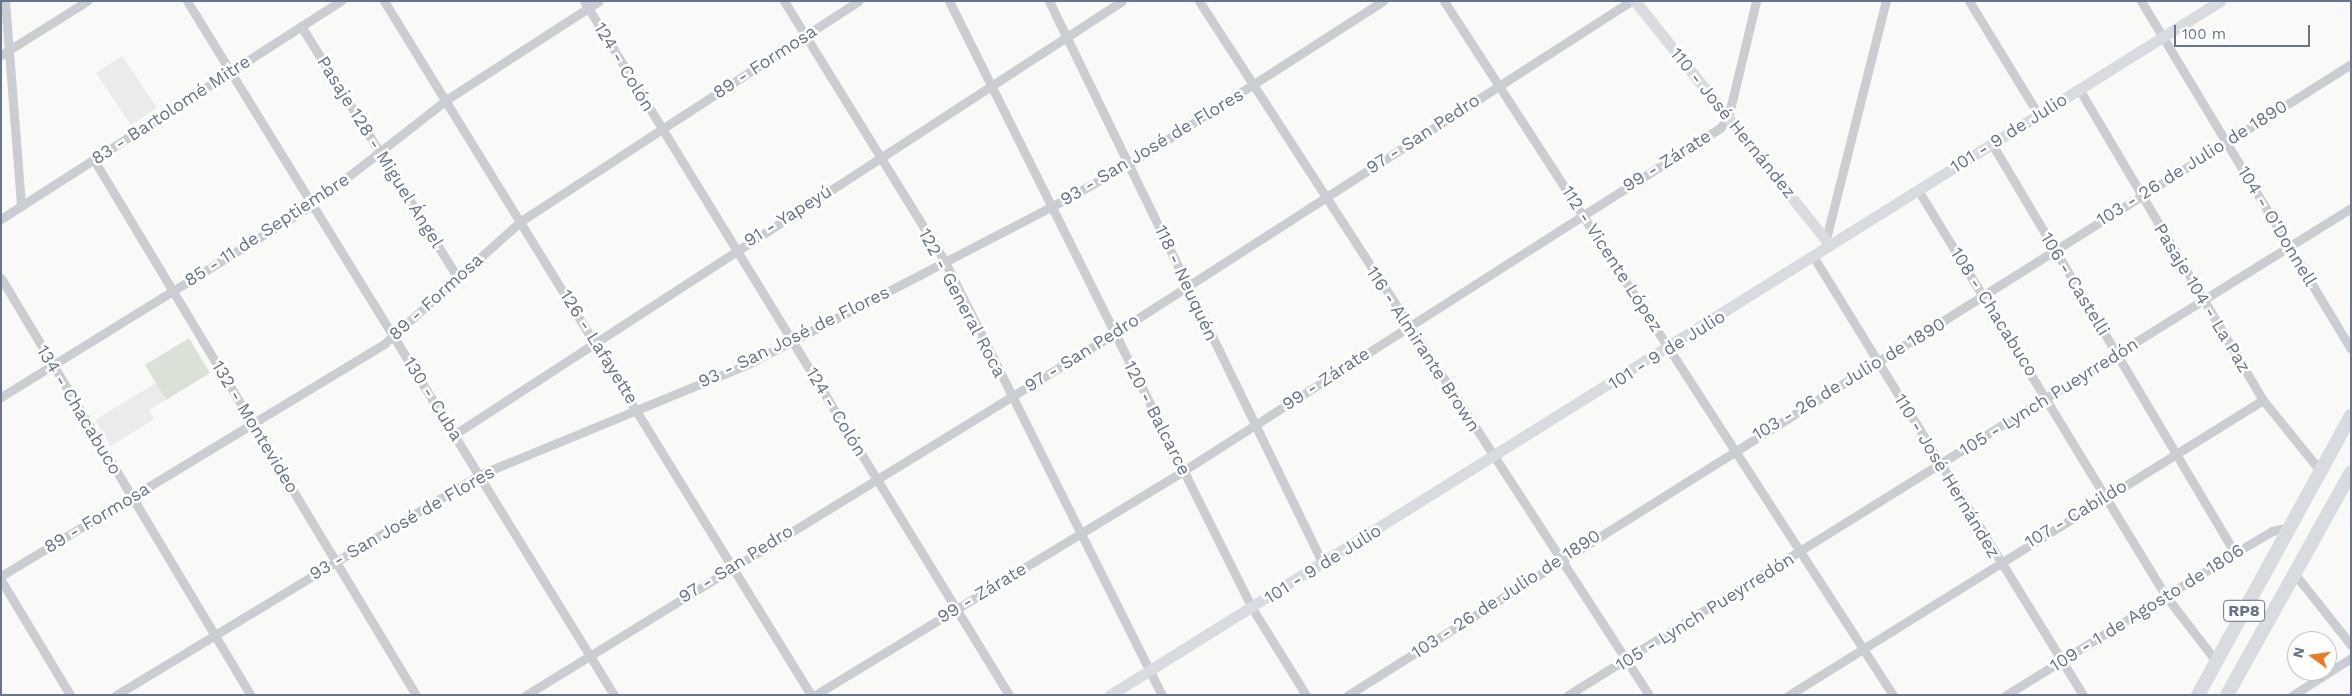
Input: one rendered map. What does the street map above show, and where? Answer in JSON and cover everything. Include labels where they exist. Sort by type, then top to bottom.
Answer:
[{"type":"main road","name":"RP8","points":[[2198,695],[2351,416]]},
{"type":"main road","name":"RP8","points":[[2230,694],[2294,573],[2349,476]]},
{"type":"street","points":[[5,1],[21,206]]},
{"type":"street","points":[[1,55],[87,1]]},
{"type":"street","name":"130 - Cuba","points":[[187,1],[614,695]]},
{"type":"street","name":"83 - Bartolomé Mitre","points":[[1,219],[341,1]]},
{"type":"street","name":"126 - Lafayette","points":[[384,1],[638,410],[811,695]]},
{"type":"street","name":"85 - 11 de Septiembre","points":[[1,397],[313,204],[380,154],[446,100],[586,5],[599,1]]},
{"type":"street","name":"122 - General Roca","points":[[784,1],[944,262],[1148,672],[1162,695]]},
{"type":"street","name":"89 - Formosa","points":[[1,576],[394,336],[522,222],[859,1]]},
{"type":"street","name":"120 - Balcarce","points":[[949,1],[1252,608],[1306,695]]},
{"type":"street","name":"118 - Neuquén","points":[[1049,1],[1188,286],[1253,425],[1323,564]]},
{"type":"street","name":"91 - Yapeyú","points":[[455,434],[737,248],[1122,1]]},
{"type":"street","name":"116 - Almirante Brown","points":[[1199,1],[1649,695]]},
{"type":"street","name":"93 - San José de Flores","points":[[116,695],[479,475],[730,373],[1051,208],[1129,164],[1383,1]]},
{"type":"street","name":"112 - Vicente López","points":[[1444,1],[1583,213],[1893,695]]},
{"type":"street","name":"97 - San Pedro","points":[[526,695],[876,477],[1114,333],[1326,198],[1499,84],[1633,1]]},
{"type":"street","name":"110 - José Hernández","points":[[1633,1],[1828,242]]},
{"type":"street","name":"99 - Zárate","points":[[815,695],[1183,471],[1583,213],[1720,128],[1728,118],[1756,1]]},
{"type":"street","points":[[1828,242],[1886,1]]},
{"type":"street","points":[[1969,1],[2038,114]]},
{"type":"street","name":"104 - O'Donnell","points":[[2141,1],[2351,349]]},
{"type":"street","name":"101 - 9 de Julio","points":[[1110,695],[1495,458],[1813,256],[1828,242],[1918,190],[2220,1]]},
{"type":"street","name":"124 - Colón","points":[[586,5],[737,248],[1009,695]]},
{"type":"street","name":"Pasaje 128 - Miguel Ángel","points":[[301,26],[458,278]]},
{"type":"street","name":"103 - 26 de Julio de 1890","points":[[1348,695],[1560,559],[1984,296],[2226,141],[2351,64]]},
{"type":"street","name":"Pasaje 104 - La Paz","points":[[2079,89],[2263,400],[2321,472]]},
{"type":"street","name":"106 - Castelli","points":[[1992,144],[2235,553]]},
{"type":"street","name":"132 - Montevideo","points":[[94,160],[172,292],[254,422],[335,562],[416,695]]},
{"type":"street","name":"108 - Chacabuco","points":[[1918,190],[2165,596],[2216,661]]},
{"type":"street","name":"105 - Lynch Pueyrredón","points":[[1568,695],[1802,552],[2046,398],[2118,356],[2203,300],[2351,208]]},
{"type":"street","name":"110 - José Hernández","points":[[1813,256],[2060,662],[2083,695]]},
{"type":"street","name":"134 - Chacabuco","points":[[1,278],[52,366],[251,695]]},
{"type":"street","name":"107 - Cabildo","points":[[1789,695],[1999,561],[2263,400]]},
{"type":"street","name":"109 - 1 de Agosto de 1806","points":[[2006,695],[2272,531],[2291,527]]},
{"type":"street","points":[[2294,573],[2351,645]]},
{"type":"street","points":[[1,580],[70,695]]},
{"type":"street","points":[[2293,695],[2351,658]]},
{"type":"shaded area","points":[[122,56],[157,108],[131,125],[96,73]]},
{"type":"shaded area","points":[[189,338],[210,373],[166,400],[145,365]]},
{"type":"shaded area","points":[[156,383],[166,400],[149,410],[154,419],[111,446],[95,420]]}]
